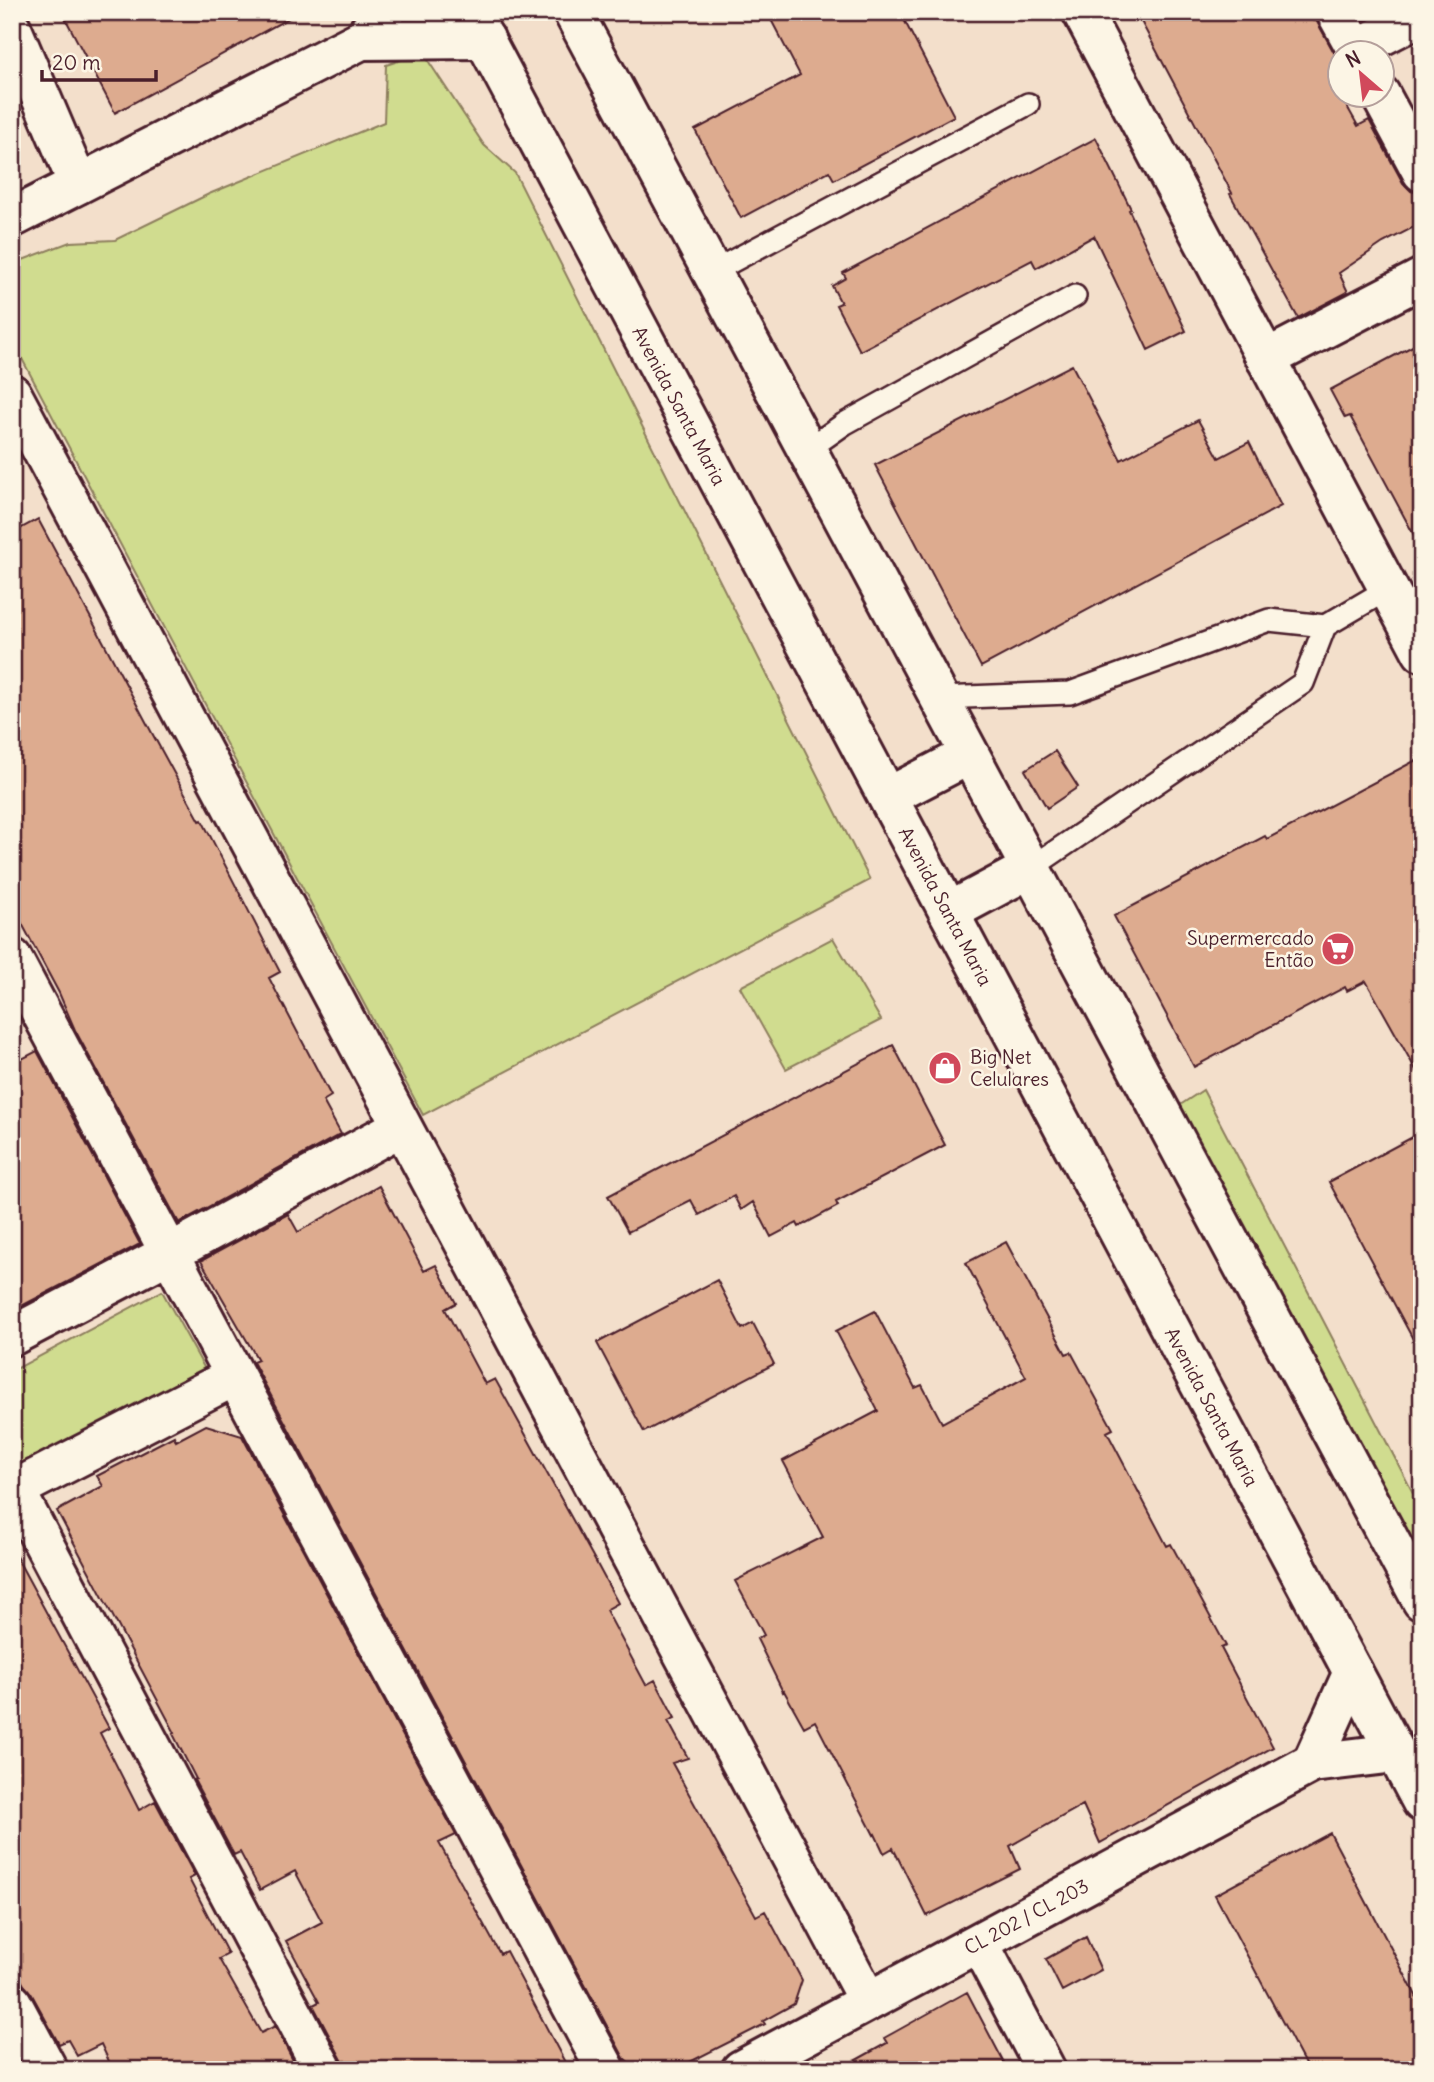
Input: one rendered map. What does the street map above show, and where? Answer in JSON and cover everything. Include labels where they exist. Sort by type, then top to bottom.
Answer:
[{"type":"street","points":[[361,40],[386,12]]},
{"type":"street","points":[[573,12],[1422,1601]]},
{"type":"street","points":[[1082,12],[1422,652]]},
{"type":"street","points":[[1336,12],[1350,38]]},
{"type":"street","points":[[1380,38],[1422,15]]},
{"type":"street","points":[[12,218],[361,40],[477,25]]},
{"type":"street","name":"Avenida Santa Maria","points":[[477,25],[1422,1802]]},
{"type":"street","points":[[12,29],[78,184]]},
{"type":"street","points":[[1388,108],[1422,172]]},
{"type":"street","points":[[1266,359],[1422,278]]},
{"type":"street","points":[[12,394],[868,2001]]},
{"type":"street","points":[[888,797],[969,755]]},
{"type":"street","points":[[949,912],[1031,867]]},
{"type":"street","points":[[12,958],[606,2070]]},
{"type":"street","points":[[12,1336],[402,1126]]},
{"type":"street","points":[[235,1376],[13,1488],[323,2070]]},
{"type":"street","points":[[1312,1763],[1353,1672]]},
{"type":"street","points":[[1312,1763],[1396,1753]]},
{"type":"street","name":"CL 202 / CL 203","points":[[742,2069],[1312,1763]]},
{"type":"street","points":[[979,1943],[1046,2070]]},
{"type":"street","points":[[12,2003],[48,2070]]},
{"type":"lane","points":[[712,272],[1028,104]]},
{"type":"lane","points":[[807,450],[844,424],[1075,296]]},
{"type":"lane","points":[[939,698],[1070,693],[1269,620],[1325,626],[1388,589]]},
{"type":"lane","points":[[1031,867],[1303,683],[1325,626]]},
{"type":"green space","points":[[423,53],[484,145],[515,173],[870,880],[423,1115],[12,340],[12,264],[70,242],[115,240],[209,194],[384,122],[386,65]]},
{"type":"green space","points":[[833,938],[881,1020],[786,1069],[740,987]]},
{"type":"green space","points":[[1203,1090],[1422,1510],[1422,1580],[1174,1109]]},
{"type":"green space","points":[[162,1291],[206,1371],[21,1469],[12,1454],[12,1371]]},
{"type":"building","points":[[62,12],[300,12],[115,113]]},
{"type":"building","points":[[767,12],[900,12],[954,116],[834,180],[829,171],[741,218],[695,130],[800,75]]},
{"type":"building","points":[[1136,12],[1309,12],[1326,38],[1326,108],[1348,108],[1358,126],[1369,120],[1403,183],[1411,191],[1422,194],[1422,223],[1383,243],[1339,273],[1348,292],[1298,318],[1230,194],[1232,193]]},
{"type":"building","points":[[1096,138],[1186,331],[1148,350],[1094,236],[1036,268],[1032,260],[860,351],[836,305],[841,303],[832,286],[846,278],[843,273]]},
{"type":"building","points":[[1422,341],[1422,550],[1350,416],[1345,418],[1330,390]]},
{"type":"building","points":[[1072,365],[1121,460],[1198,420],[1219,458],[1249,442],[1281,506],[981,667],[875,465]]},
{"type":"building","points":[[38,519],[152,733],[200,821],[202,820],[280,972],[269,978],[331,1096],[323,1101],[341,1134],[179,1223],[75,1030],[59,993],[12,905],[12,533]]},
{"type":"building","points":[[1055,751],[1078,787],[1047,808],[1025,770]]},
{"type":"building","points":[[1422,757],[1422,1081],[1366,981],[1347,991],[1345,987],[1194,1067],[1114,916]]},
{"type":"building","points":[[893,1045],[945,1145],[836,1202],[838,1206],[799,1227],[797,1223],[771,1237],[753,1202],[741,1210],[734,1196],[699,1215],[691,1200],[628,1232],[608,1196]]},
{"type":"building","points":[[37,1051],[140,1244],[12,1311],[12,1064]]},
{"type":"building","points":[[1422,1132],[1422,1356],[1329,1182]]},
{"type":"building","points":[[379,1186],[424,1271],[436,1265],[456,1303],[445,1309],[485,1384],[495,1379],[618,1603],[606,1610],[646,1685],[655,1680],[675,1718],[668,1721],[688,1758],[672,1763],[756,1916],[765,1911],[802,1980],[794,2004],[763,2021],[765,2024],[674,2070],[640,2070],[624,2058],[253,1362],[258,1360],[201,1261],[288,1214],[298,1232]]},
{"type":"building","points":[[1006,1242],[1066,1354],[1071,1352],[1113,1429],[1107,1432],[1167,1546],[1171,1544],[1226,1646],[1221,1648],[1273,1747],[1100,1843],[1083,1805],[1010,1846],[1020,1869],[927,1916],[893,1848],[884,1853],[815,1721],[804,1727],[783,1692],[757,1639],[764,1635],[735,1581],[823,1537],[783,1461],[878,1411],[836,1331],[875,1311],[915,1388],[922,1385],[942,1423],[1026,1377],[966,1263]]},
{"type":"building","points":[[717,1280],[742,1329],[753,1323],[774,1364],[644,1432],[597,1343]]},
{"type":"building","points":[[206,1425],[242,1436],[456,1835],[439,1843],[500,1954],[506,1951],[569,2070],[345,2070],[313,2005],[319,2002],[286,1941],[322,1922],[295,1871],[260,1890],[240,1852],[234,1855],[194,1780],[196,1779],[173,1734],[175,1733],[57,1511],[103,1486],[97,1476],[174,1436],[176,1441]]},
{"type":"building","points":[[12,1549],[109,1728],[100,1733],[139,1810],[155,1801],[195,1876],[189,1879],[228,1954],[219,1959],[261,2033],[275,2026],[298,2070],[113,2070],[101,2044],[77,2056],[68,2040],[59,2044],[12,1964]]},
{"type":"building","points":[[1330,1833],[1422,2007],[1422,2070],[1308,2070],[1215,1895]]},
{"type":"building","points":[[1086,1937],[1101,1970],[1062,1991],[1046,1959]]},
{"type":"building","points":[[967,1992],[1008,2070],[838,2070],[887,2043],[884,2038]]},
{"type":"place","name":"Supermercado Então","points":[[1338,949]]},
{"type":"place","name":"Big Net Celulares","points":[[945,1068]]}]
